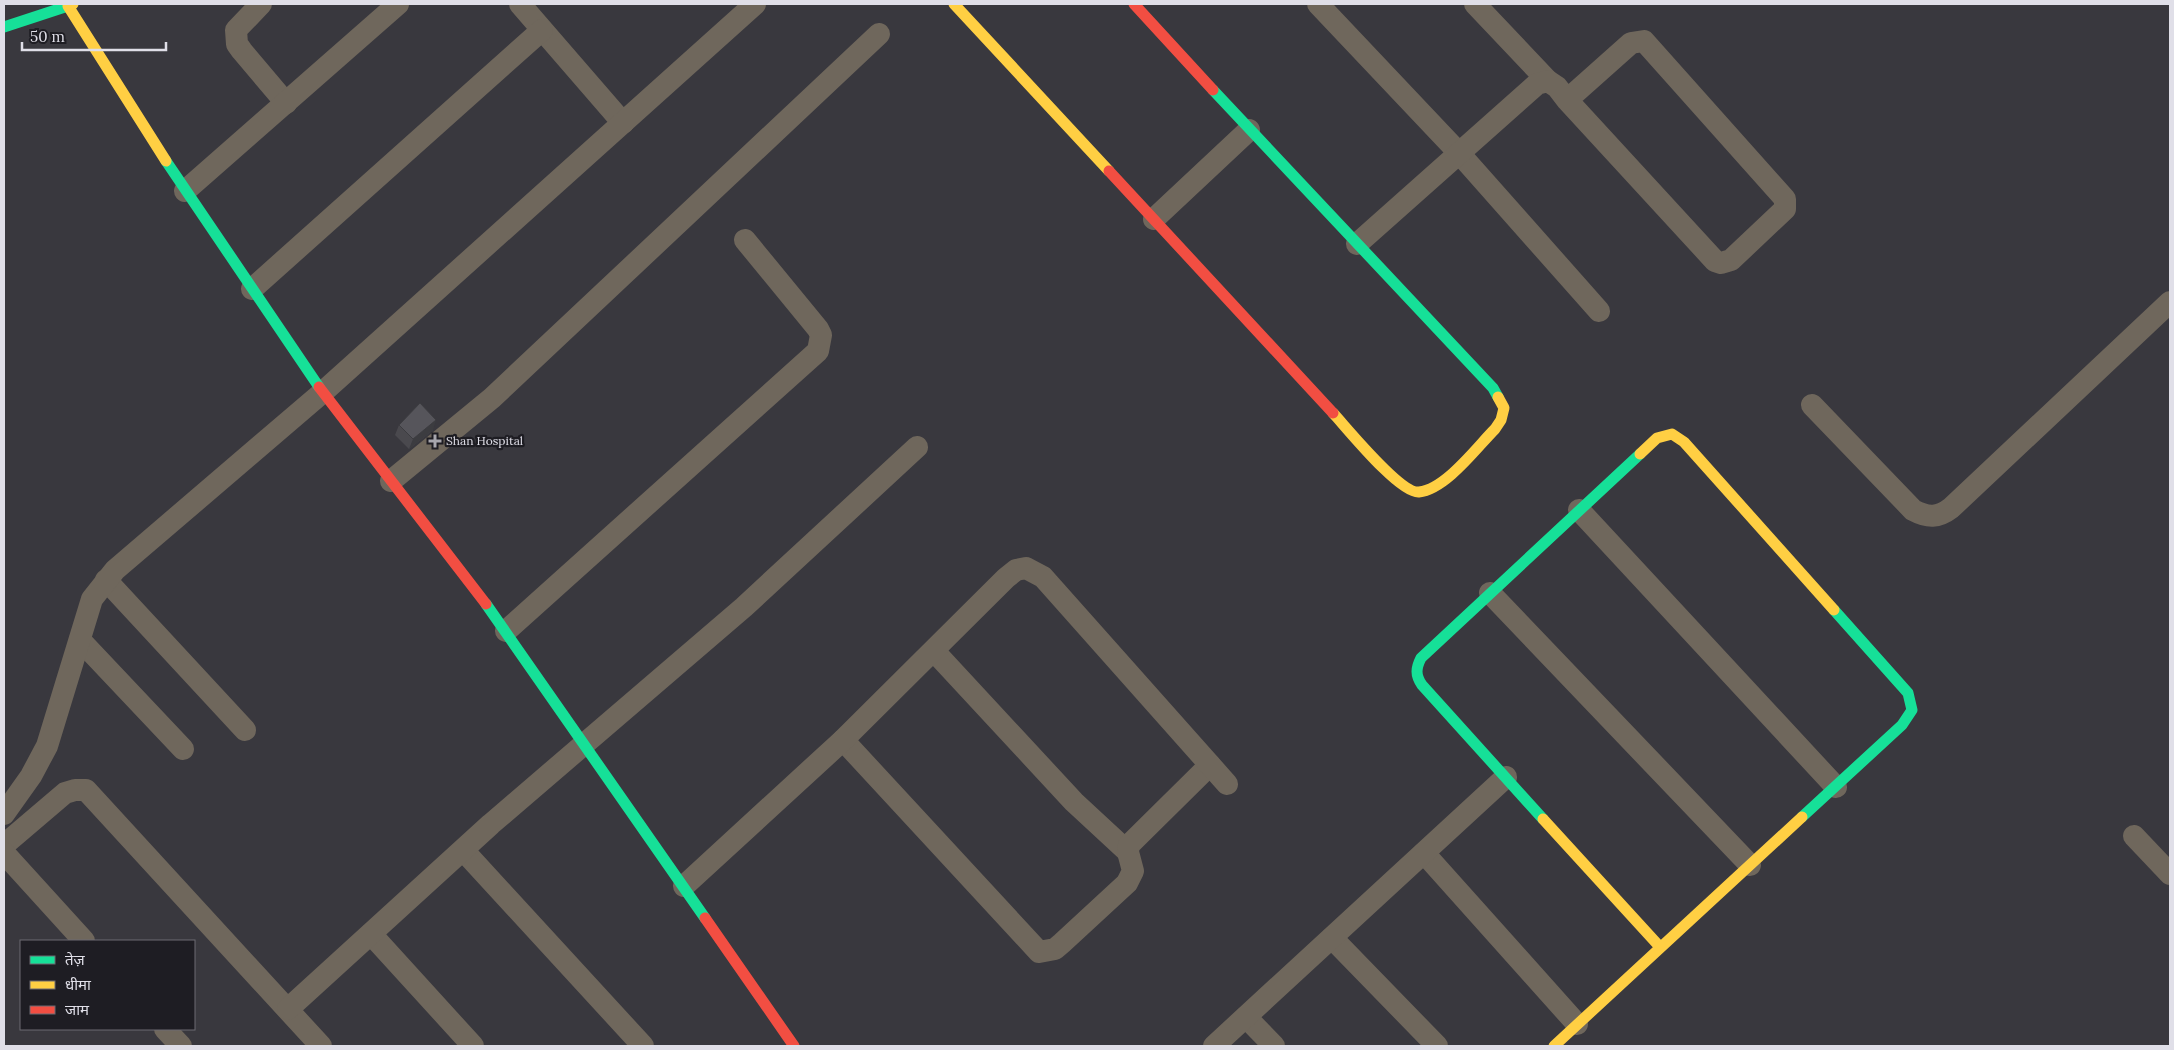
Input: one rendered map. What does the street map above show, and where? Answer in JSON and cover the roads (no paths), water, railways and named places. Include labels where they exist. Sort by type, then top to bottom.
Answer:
[{"type":"street","points":[[261,4],[236,30],[237,44],[286,103]]},
{"type":"street","points":[[185,191],[398,4]]},
{"type":"street","points":[[520,4],[623,123]]},
{"type":"street","points":[[4,814],[31,776],[47,746],[92,599],[106,580],[323,392],[756,4]]},
{"type":"street","points":[[954,4],[1395,480],[1406,489],[1419,492],[1444,480],[1495,429],[1501,420],[1504,408],[1493,388],[1249,130],[1134,4]]},
{"type":"street","points":[[1318,4],[1459,153],[1599,311]]},
{"type":"street","points":[[1475,4],[1548,81],[1557,87],[1567,100],[1715,261],[1721,263],[1731,260],[1785,209],[1785,199],[1644,40],[1632,43],[1567,100]]},
{"type":"street","points":[[4,27],[70,5],[185,191],[323,392],[506,631],[585,742],[794,1046]]},
{"type":"street","points":[[252,289],[542,30]]},
{"type":"street","points":[[392,481],[492,398],[879,34]]},
{"type":"street","points":[[1358,244],[1537,84],[1548,81]]},
{"type":"street","points":[[1154,219],[1249,130]]},
{"type":"street","points":[[506,631],[818,351],[821,335],[818,329],[745,240]]},
{"type":"street","points":[[1812,405],[1913,510],[1921,515],[1935,517],[1951,508],[2170,302]]},
{"type":"street","points":[[1554,1046],[1836,787],[1909,718],[1913,710],[1913,703],[1908,693],[1684,442],[1672,434],[1657,438],[1421,658],[1415,669],[1416,678],[1422,685],[1660,947]]},
{"type":"street","points":[[288,1009],[585,742],[744,606],[917,447]]},
{"type":"street","points":[[1579,510],[1836,787]]},
{"type":"street","points":[[684,886],[843,740],[1016,570],[1026,568],[1042,577],[1227,784]]},
{"type":"street","points":[[106,580],[245,730]]},
{"type":"street","points":[[1490,593],[1750,865]]},
{"type":"street","points":[[80,640],[183,749]]},
{"type":"street","points":[[843,740],[1039,952],[1055,949],[1127,883],[1133,871],[1128,852],[1074,802],[934,651]]},
{"type":"street","points":[[1128,852],[1132,841],[1210,765]]},
{"type":"street","points":[[1214,1046],[1506,777]]},
{"type":"street","points":[[4,845],[65,793],[75,790],[86,790],[321,1046]]},
{"type":"street","points":[[2134,836],[2170,874]]},
{"type":"street","points":[[463,850],[643,1046]]},
{"type":"street","points":[[4,853],[83,940]]},
{"type":"street","points":[[1424,853],[1577,1024]]},
{"type":"street","points":[[371,934],[473,1046]]},
{"type":"street","points":[[1332,938],[1437,1046]]},
{"type":"street","points":[[1246,1017],[1274,1046]]},
{"type":"street","points":[[165,1030],[181,1046]]},
{"type":"place","name":"Shan Hospital","points":[[435,441]]}]
